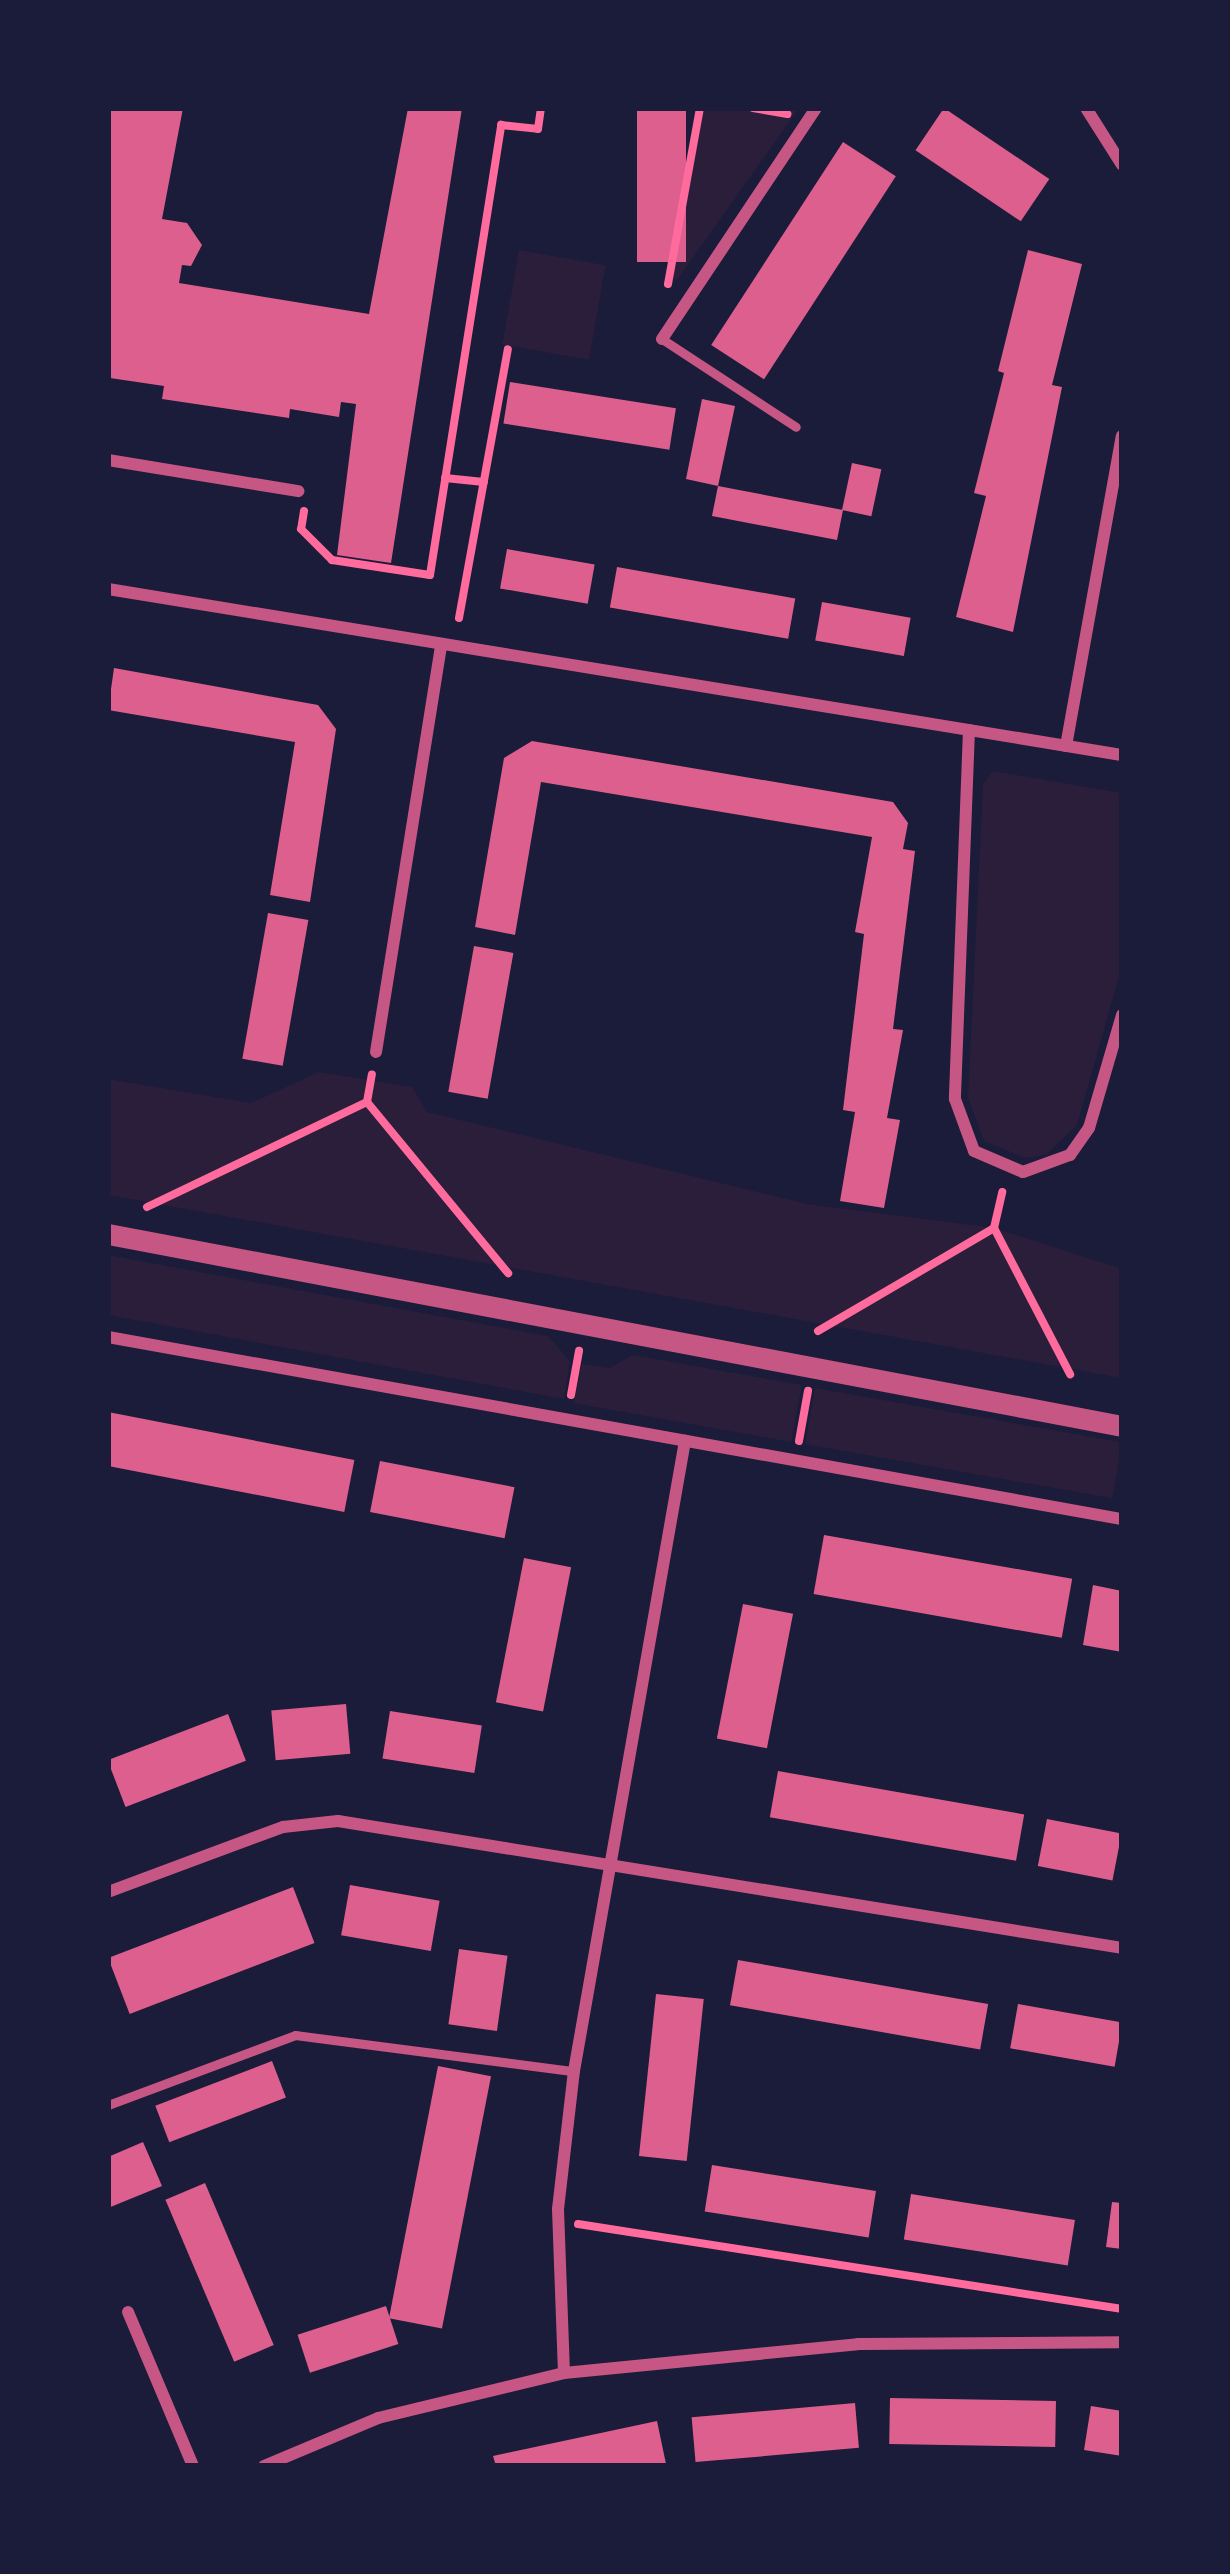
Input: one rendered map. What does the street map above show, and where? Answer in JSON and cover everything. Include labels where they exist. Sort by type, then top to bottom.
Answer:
[{"type":"street","points":[[662,340],[816,108]]},
{"type":"street","points":[[1086,108],[1122,165]]},
{"type":"street","points":[[1066,746],[1122,436]]},
{"type":"street","points":[[108,460],[302,491]]},
{"type":"street","points":[[108,589],[1122,755]]},
{"type":"street","points":[[374,1060],[441,645]]},
{"type":"street","points":[[969,730],[955,1099],[974,1150],[1023,1172],[1070,1155],[1089,1128],[1122,1015]]},
{"type":"street","points":[[108,1234],[1122,1426]]},
{"type":"street","points":[[108,1336],[1122,1520]]},
{"type":"street","points":[[564,2373],[559,2221],[574,2072],[685,1441]]},
{"type":"street","points":[[108,1892],[283,1827],[338,1821],[1122,1948]]},
{"type":"street","points":[[128,2312],[193,2466]]},
{"type":"street","points":[[264,2466],[379,2418],[564,2373],[858,2344],[1122,2342]]},
{"type":"lane","points":[[662,340],[796,427]]},
{"type":"lane","points":[[108,2105],[295,2035],[574,2072]]},
{"type":"path","points":[[302,491],[301,529],[332,560],[430,575],[501,124],[538,129],[541,108]]},
{"type":"path","points":[[662,340],[700,108]]},
{"type":"path","points":[[459,618],[508,349]]},
{"type":"path","points":[[445,478],[484,482]]},
{"type":"path","points":[[374,1060],[368,1102],[508,1273]]},
{"type":"path","points":[[147,1207],[368,1102]]},
{"type":"path","points":[[1001,1192],[994,1228],[1070,1374]]},
{"type":"path","points":[[818,1331],[994,1228]]},
{"type":"path","points":[[569,1402],[580,1345]]},
{"type":"path","points":[[798,1443],[808,1387]]},
{"type":"path","points":[[559,2221],[1122,2309]]},
{"type":"shaded area","points":[[700,108],[799,108],[677,280],[669,279]]},
{"type":"shaded area","points":[[519,250],[606,265],[589,360],[502,345]]},
{"type":"shaded area","points":[[993,771],[1122,793],[1122,966],[1077,1125],[1046,1155],[1025,1158],[984,1141],[968,1098],[983,784]]},
{"type":"shaded area","points":[[319,1072],[412,1087],[427,1112],[807,1204],[994,1228],[1122,1269],[1122,1378],[108,1195],[108,1079],[251,1103]]},
{"type":"shaded area","points":[[108,1255],[548,1336],[570,1361],[564,1399],[108,1315]]},
{"type":"shaded area","points":[[633,1355],[802,1385],[791,1442],[574,1403],[582,1364],[609,1368]]},
{"type":"shaded area","points":[[815,1388],[1122,1442],[1112,1498],[805,1444]]},
{"type":"building","points":[[108,108],[183,108],[162,219],[187,223],[202,245],[191,266],[182,265],[179,283],[369,314],[408,108],[462,108],[391,563],[337,555],[356,404],[341,402],[339,417],[290,409],[289,418],[162,399],[164,386],[110,378]]},
{"type":"building","points":[[637,108],[686,108],[686,262],[637,262]]},
{"type":"building","points":[[944,108],[1049,179],[1021,221],[915,150]]},
{"type":"building","points":[[843,142],[896,176],[764,379],[711,345]]},
{"type":"building","points":[[1028,250],[1082,264],[1052,385],[1062,387],[1013,632],[956,617],[986,496],[974,493]]},
{"type":"building","points":[[510,382],[676,408],[669,450],[503,423]]},
{"type":"building","points":[[702,399],[735,406],[718,486],[686,479]]},
{"type":"building","points":[[852,463],[881,469],[871,516],[842,510]]},
{"type":"building","points":[[718,486],[843,510],[837,540],[712,516]]},
{"type":"building","points":[[507,549],[595,564],[588,604],[500,588]]},
{"type":"building","points":[[617,567],[795,598],[788,639],[610,607]]},
{"type":"building","points":[[822,602],[911,618],[904,656],[815,640]]},
{"type":"building","points":[[114,668],[318,705],[336,729],[310,902],[270,895],[295,742],[108,710]]},
{"type":"building","points":[[532,741],[893,802],[908,823],[903,849],[915,851],[893,1029],[903,1030],[887,1118],[900,1120],[884,1208],[840,1201],[855,1112],[843,1110],[864,934],[855,932],[872,837],[541,782],[515,935],[475,927],[504,758]]},
{"type":"building","points":[[268,913],[308,920],[283,1066],[242,1059]]},
{"type":"building","points":[[474,946],[513,953],[488,1099],[448,1092]]},
{"type":"building","points":[[108,1412],[354,1460],[344,1512],[108,1466]]},
{"type":"building","points":[[380,1461],[514,1487],[505,1538],[370,1512]]},
{"type":"building","points":[[824,1535],[1072,1579],[1062,1638],[814,1594]]},
{"type":"building","points":[[524,1558],[571,1567],[543,1711],[496,1702]]},
{"type":"building","points":[[1093,1585],[1122,1591],[1122,1652],[1083,1645]]},
{"type":"building","points":[[743,1604],[793,1614],[767,1748],[717,1738]]},
{"type":"building","points":[[346,1704],[350,1754],[276,1760],[271,1711]]},
{"type":"building","points":[[390,1711],[482,1726],[474,1773],[382,1758]]},
{"type":"building","points":[[228,1714],[246,1761],[125,1807],[108,1760]]},
{"type":"building","points":[[778,1771],[1024,1814],[1016,1861],[770,1817]]},
{"type":"building","points":[[1047,1819],[1122,1834],[1112,1881],[1038,1866]]},
{"type":"building","points":[[350,1885],[440,1901],[431,1951],[341,1935]]},
{"type":"building","points":[[293,1887],[315,1943],[130,2014],[108,1958]]},
{"type":"building","points":[[459,1949],[508,1956],[497,2031],[448,2024]]},
{"type":"building","points":[[738,1960],[988,2004],[980,2049],[730,2005]]},
{"type":"building","points":[[656,1994],[704,1999],[687,2161],[639,2156]]},
{"type":"building","points":[[1018,2004],[1122,2022],[1115,2067],[1010,2048]]},
{"type":"building","points":[[272,2061],[286,2097],[169,2142],[155,2106]]},
{"type":"building","points":[[438,2066],[491,2076],[442,2329],[389,2318]]},
{"type":"building","points":[[143,2142],[162,2186],[108,2208],[108,2157]]},
{"type":"building","points":[[712,2165],[876,2191],[869,2237],[705,2211]]},
{"type":"building","points":[[205,2183],[274,2345],[234,2362],[165,2200]]},
{"type":"building","points":[[911,2194],[1075,2220],[1068,2265],[904,2239]]},
{"type":"building","points":[[1112,2202],[1122,2203],[1122,2249],[1106,2247]]},
{"type":"building","points":[[386,2306],[398,2344],[310,2373],[298,2335]]},
{"type":"building","points":[[890,2398],[1056,2401],[1055,2447],[889,2444]]},
{"type":"building","points":[[855,2403],[859,2448],[696,2462],[692,2417]]},
{"type":"building","points":[[1091,2406],[1122,2411],[1122,2456],[1084,2450]]},
{"type":"building","points":[[657,2421],[666,2464],[496,2466],[493,2456]]}]
